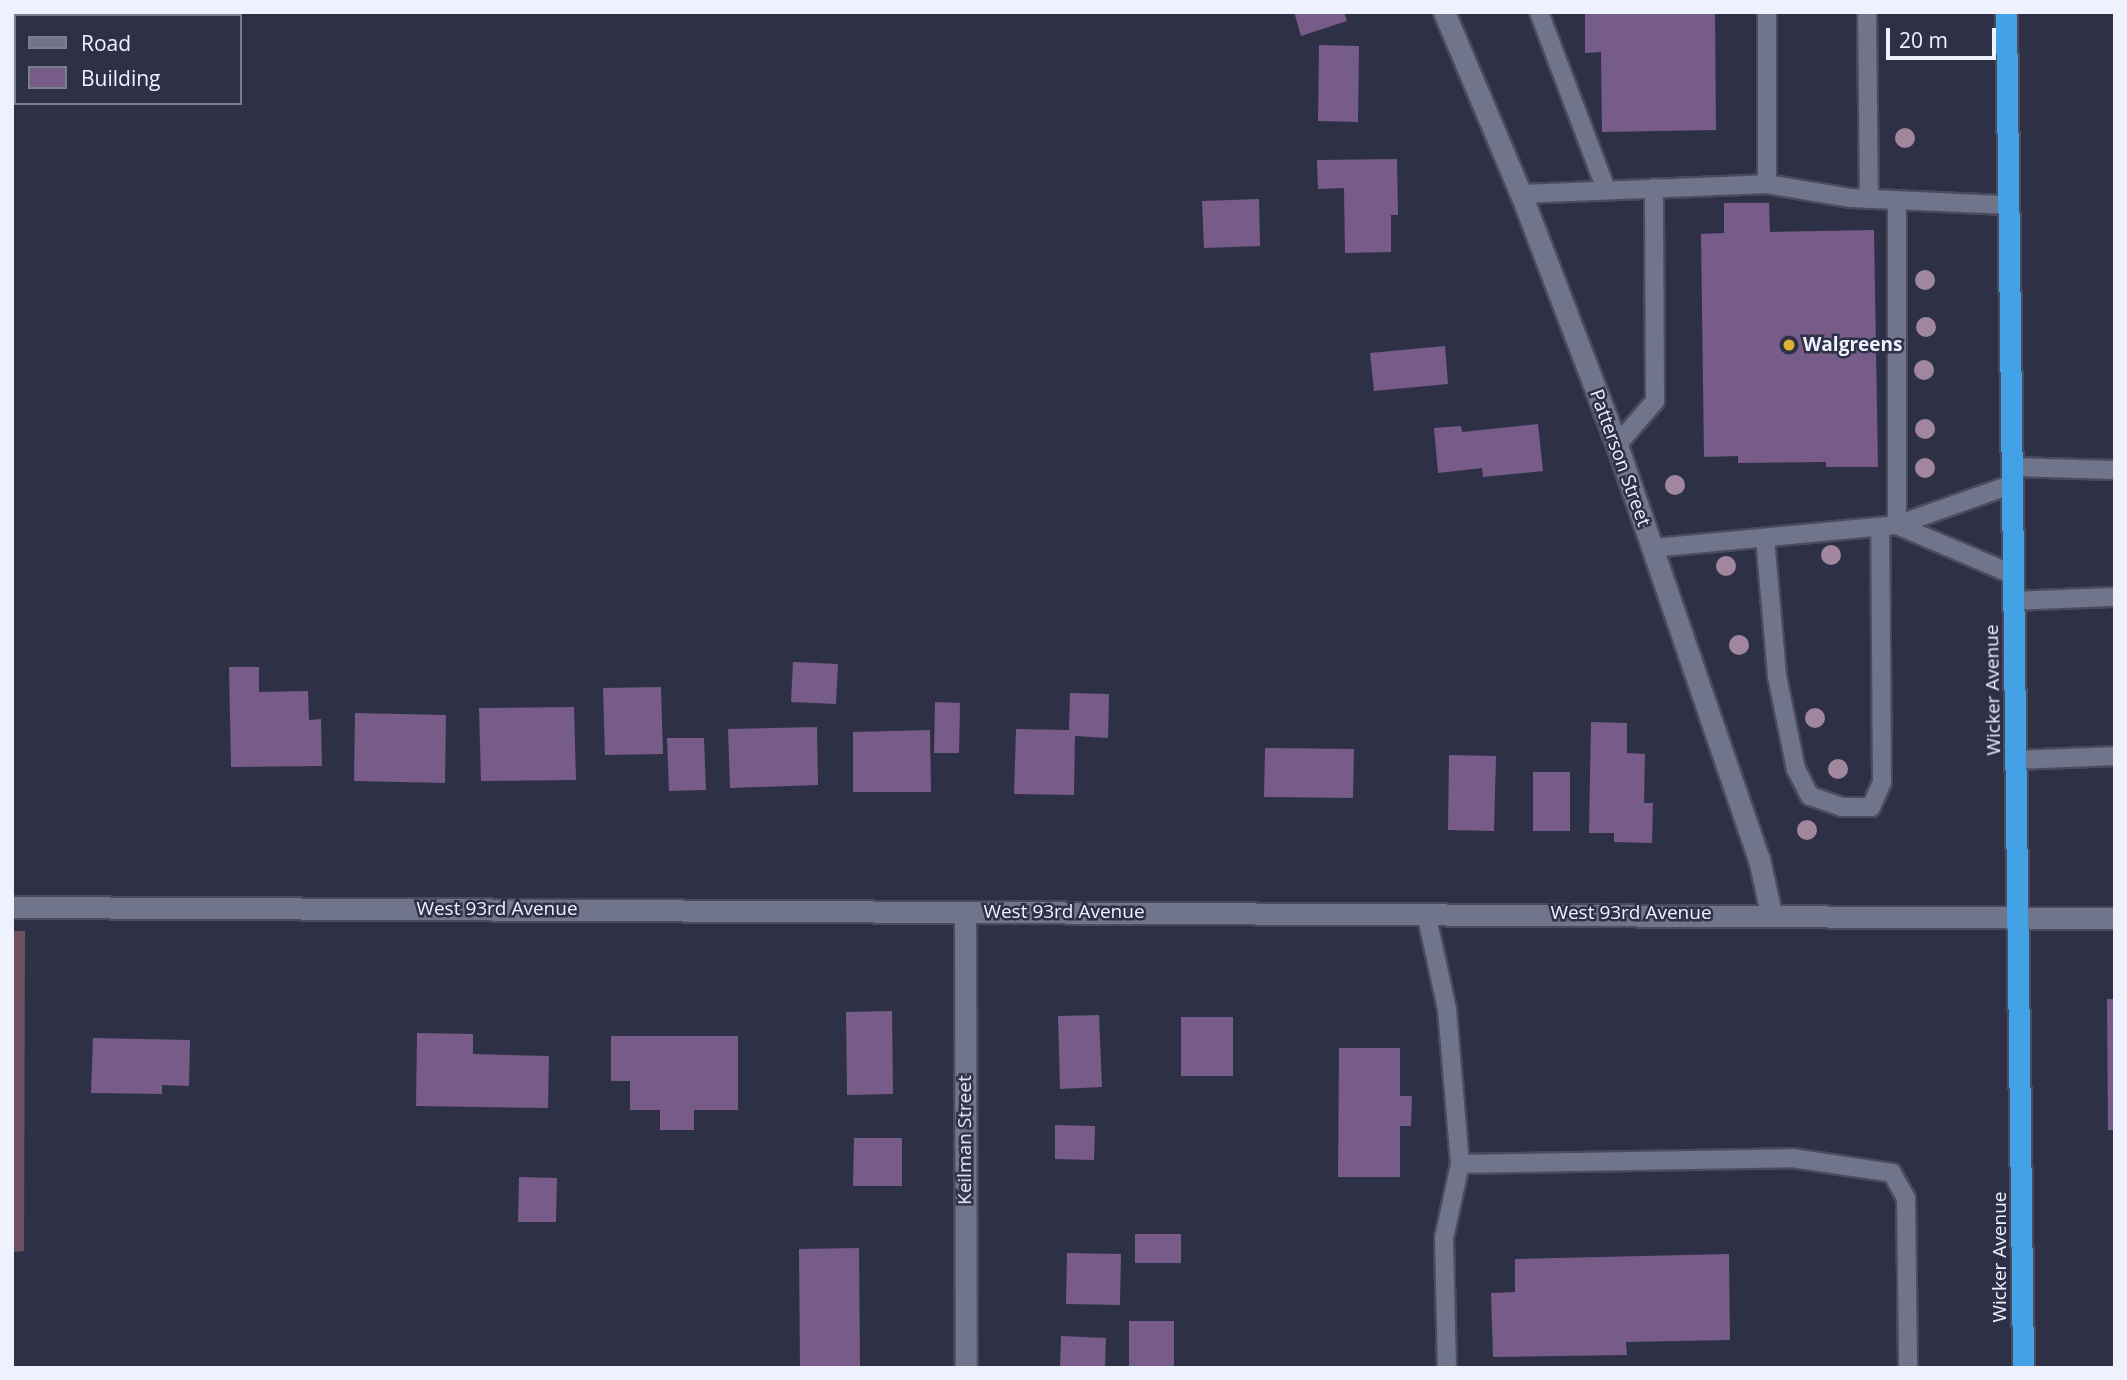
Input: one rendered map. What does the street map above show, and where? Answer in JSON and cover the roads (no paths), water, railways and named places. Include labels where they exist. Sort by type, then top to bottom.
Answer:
[{"type":"highway","name":"Wicker Avenue","points":[[2006,12],[2020,916],[2023,1368]]},
{"type":"street","name":"Patterson Street","points":[[1444,12],[1521,194],[1617,445],[1759,859],[1771,913]]},
{"type":"street","name":"West 93rd Avenue","points":[[12,907],[1771,913],[2115,918]]},
{"type":"street","name":"Keilman Street","points":[[965,912],[966,1368]]},
{"type":"lane","points":[[1539,12],[1606,189]]},
{"type":"lane","points":[[1767,12],[1767,184]]},
{"type":"lane","points":[[1867,12],[1869,199]]},
{"type":"lane","points":[[1521,194],[1767,184],[1869,199],[2008,205]]},
{"type":"lane","points":[[1617,445],[1655,401],[1654,188]]},
{"type":"lane","points":[[1765,538],[1777,676],[1796,769],[1810,796],[1842,807],[1871,807],[1882,782],[1897,200]]},
{"type":"lane","points":[[1653,548],[1888,526],[2012,475],[2115,470]]},
{"type":"lane","points":[[1888,526],[2014,575]]},
{"type":"lane","points":[[2014,601],[2115,597]]},
{"type":"lane","points":[[2017,760],[2115,756]]},
{"type":"lane","points":[[1426,913],[1447,1009],[1460,1164],[1444,1238],[1447,1368]]},
{"type":"lane","points":[[1460,1164],[1792,1158],[1892,1173],[1906,1198],[1908,1368]]},
{"type":"place","name":"Walgreens","points":[[1789,345]]}]
